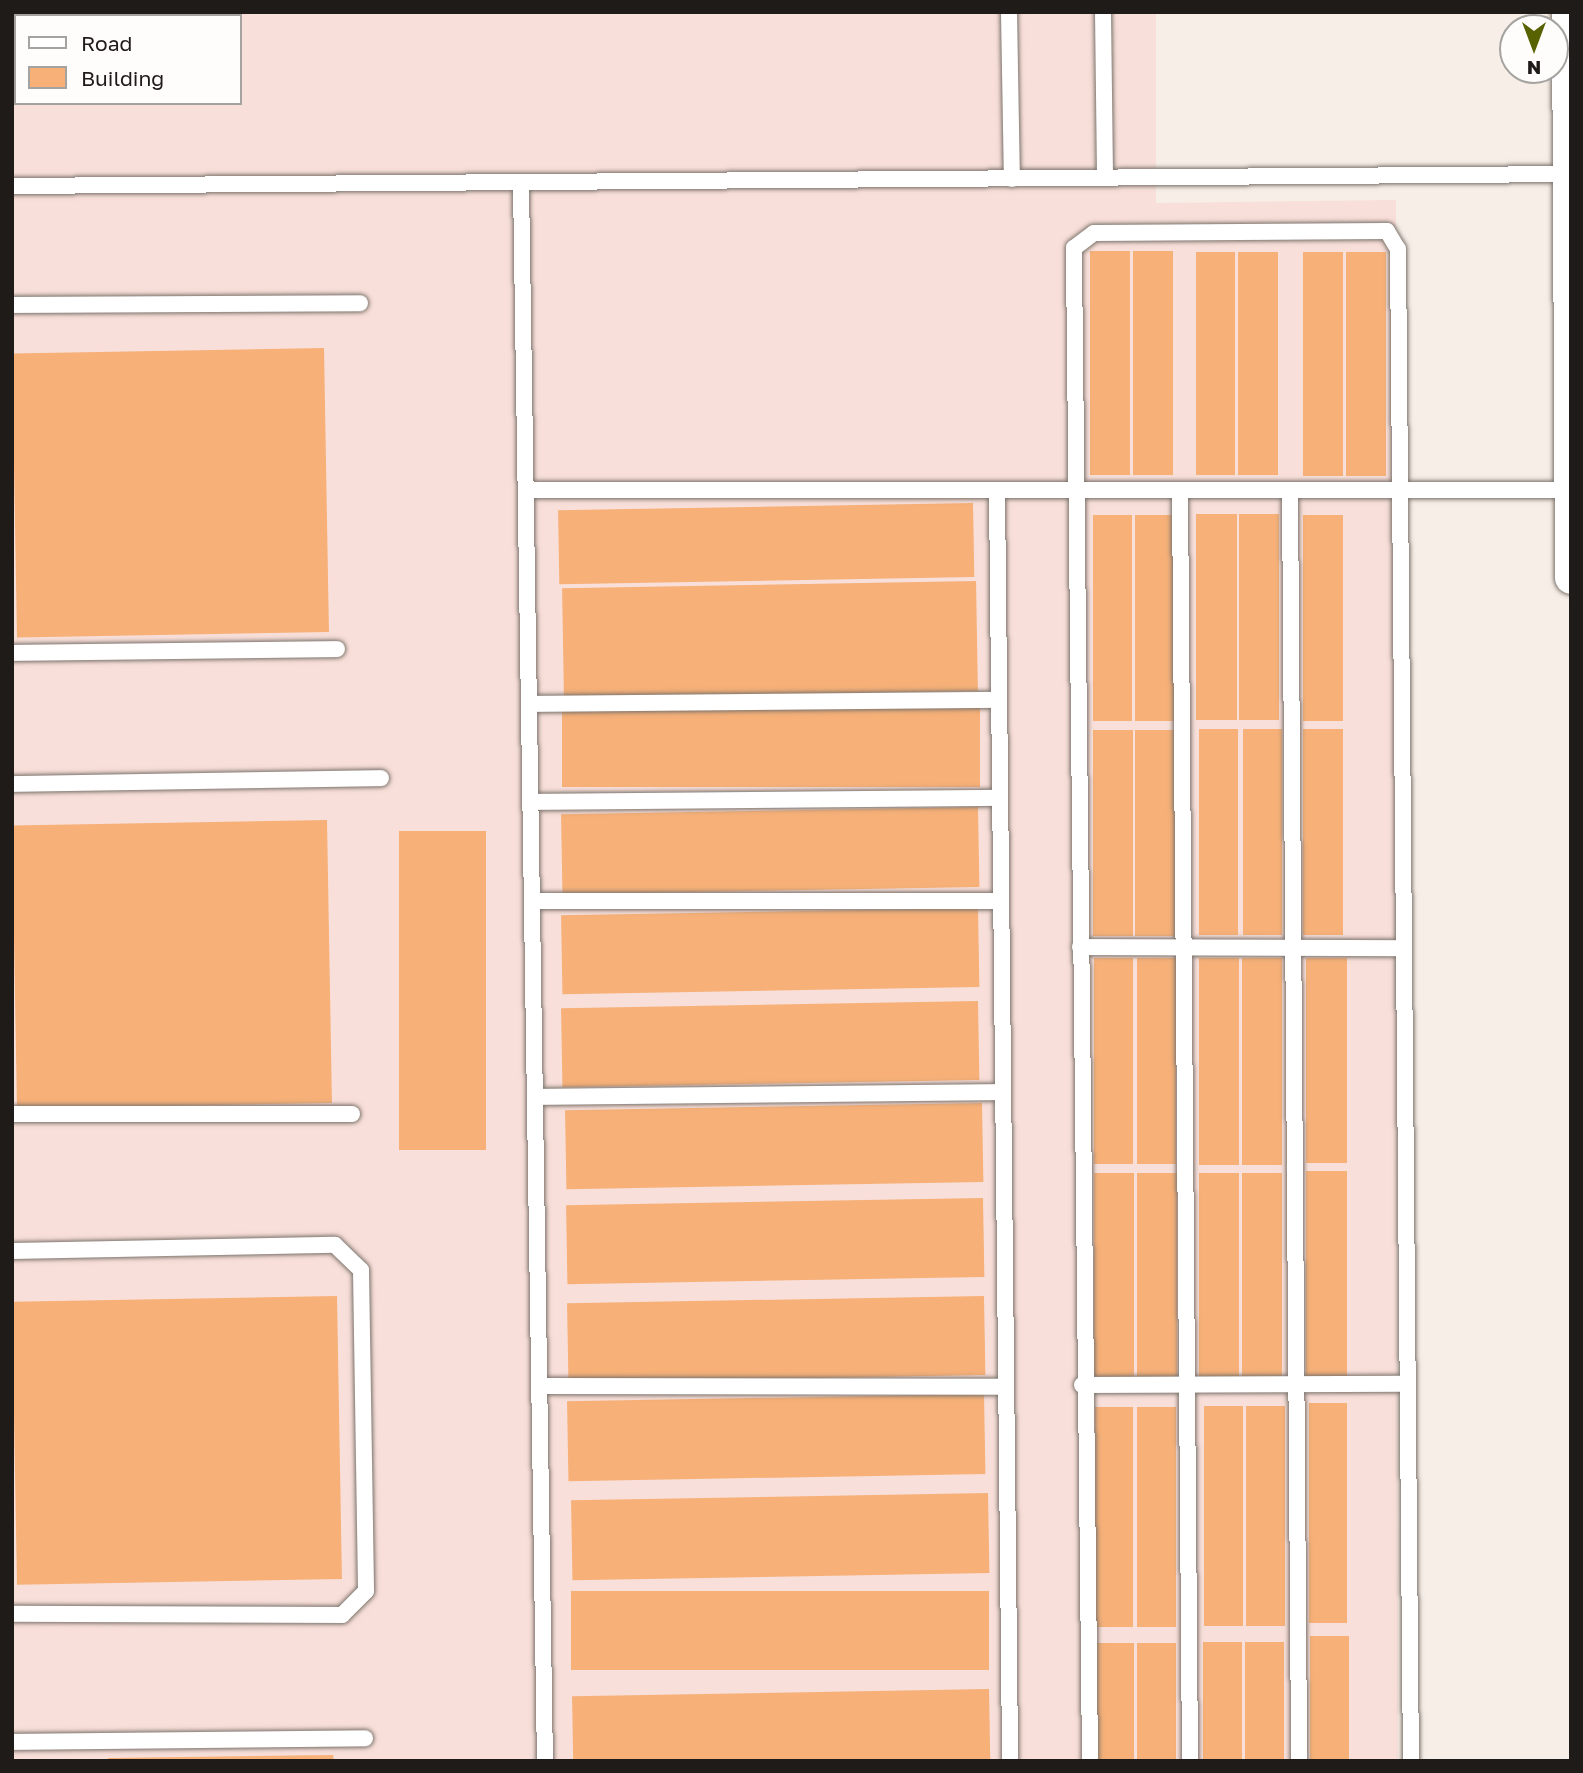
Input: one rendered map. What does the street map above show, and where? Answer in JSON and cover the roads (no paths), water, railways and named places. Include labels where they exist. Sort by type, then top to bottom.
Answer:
[{"type":"street","points":[[1568,12],[1571,576]]},
{"type":"lane","points":[[1009,12],[1012,179]]},
{"type":"lane","points":[[1103,12],[1105,178]]},
{"type":"lane","points":[[12,186],[1570,174]]},
{"type":"lane","points":[[521,184],[545,1761]]},
{"type":"lane","points":[[1090,1761],[1082,1385],[1074,248],[1094,233],[1387,231],[1398,249],[1411,1761]]},
{"type":"lane","points":[[12,305],[360,303]]},
{"type":"lane","points":[[526,490],[1570,490]]},
{"type":"lane","points":[[997,490],[1010,1761]]},
{"type":"lane","points":[[1181,490],[1190,1761]]},
{"type":"lane","points":[[1290,490],[1299,1761]]},
{"type":"lane","points":[[12,653],[337,649]]},
{"type":"lane","points":[[529,704],[999,700]]},
{"type":"lane","points":[[12,784],[381,778]]},
{"type":"lane","points":[[531,802],[1000,798]]},
{"type":"lane","points":[[532,901],[1000,901]]},
{"type":"lane","points":[[1080,947],[1404,948]]},
{"type":"lane","points":[[535,1097],[1002,1092]]},
{"type":"lane","points":[[12,1114],[352,1114]]},
{"type":"lane","points":[[12,1251],[335,1245],[361,1270],[366,1591],[342,1615],[12,1614]]},
{"type":"lane","points":[[1082,1385],[1408,1384]]},
{"type":"lane","points":[[539,1386],[1005,1387]]},
{"type":"lane","points":[[12,1742],[365,1738]]}]
